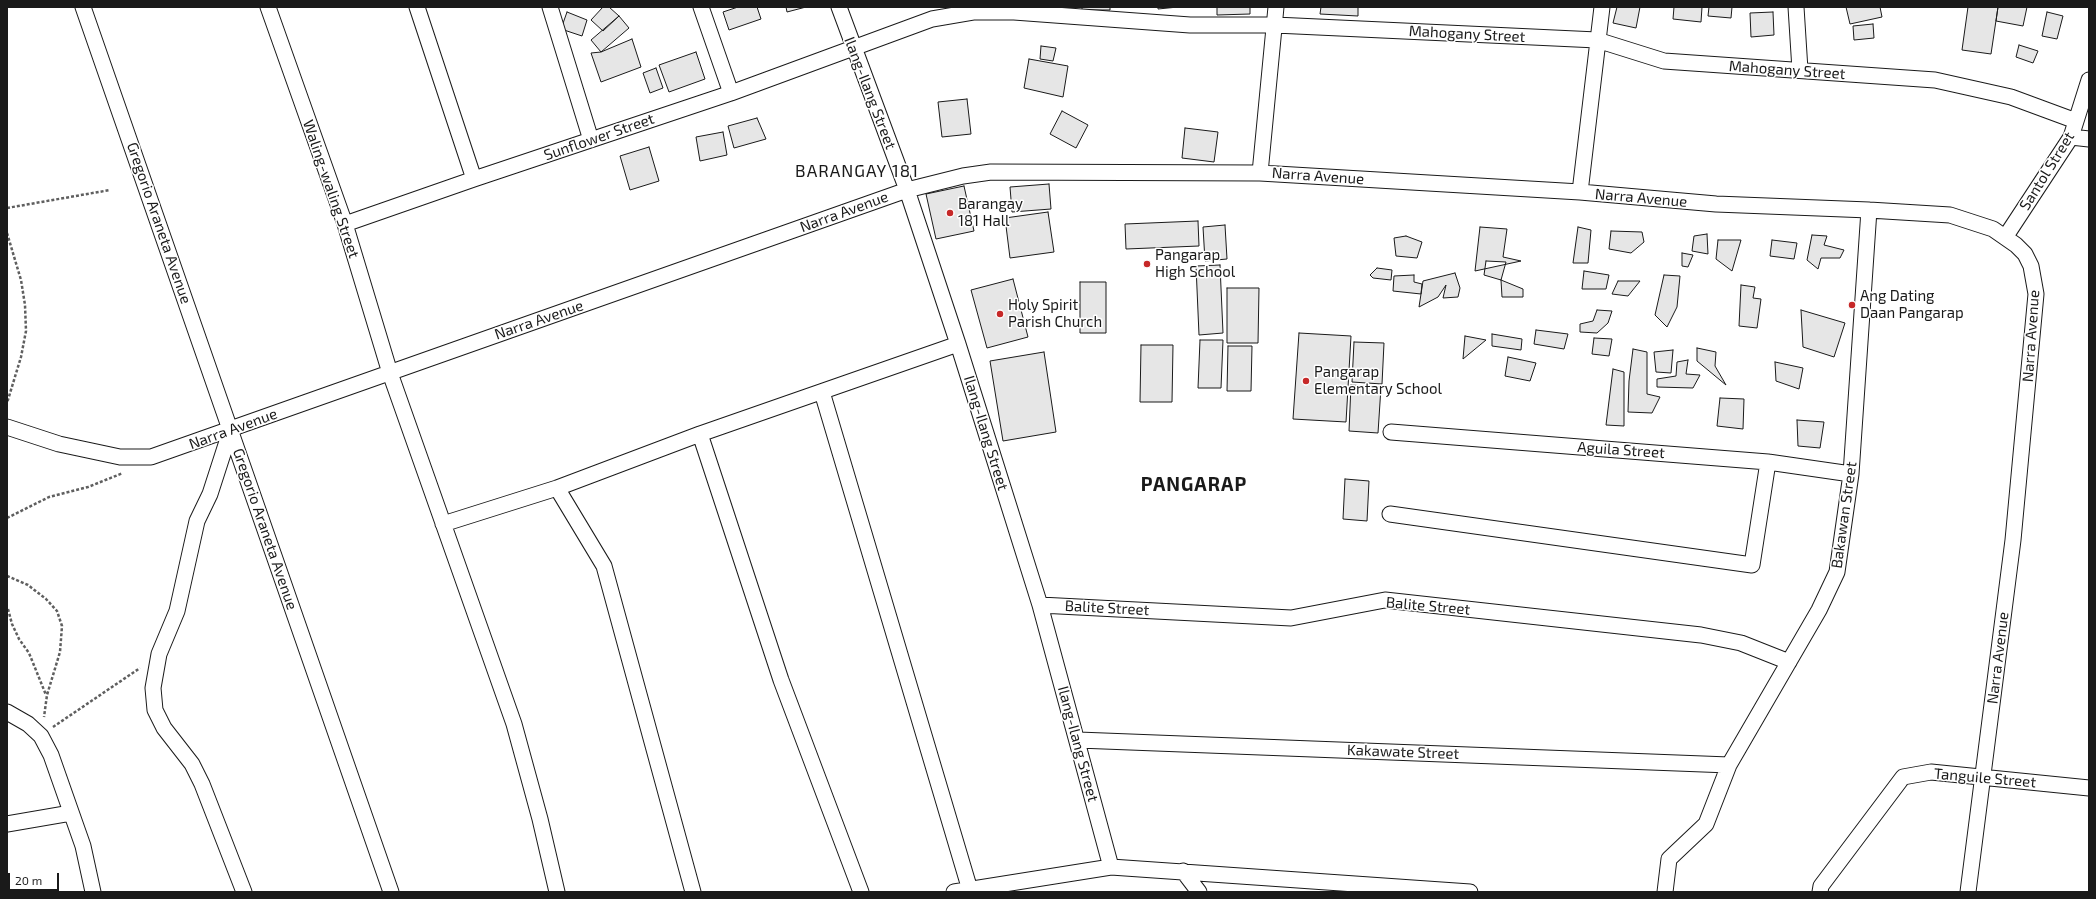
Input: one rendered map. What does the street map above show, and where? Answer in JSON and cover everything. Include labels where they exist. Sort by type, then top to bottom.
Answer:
[{"type":"street","name":"Gregorio Araneta Avenue","points":[[83,7],[392,892]]},
{"type":"street","name":"Waling-waling Street","points":[[268,7],[345,224],[390,373],[514,724],[540,819],[557,892]]},
{"type":"street","points":[[417,7],[474,179]]},
{"type":"street","points":[[550,7],[591,140]]},
{"type":"street","points":[[701,7],[731,92]]},
{"type":"street","name":"Ilang-Ilang Street","points":[[839,7],[907,190],[958,344],[1040,605],[1078,740],[1111,867]]},
{"type":"street","points":[[1260,173],[1276,7]]},
{"type":"street","points":[[1580,192],[1602,7]]},
{"type":"street","points":[[1796,7],[1800,70]]},
{"type":"street","name":"Mahogany Street","points":[[853,47],[932,19],[973,9],[1014,12],[1130,14],[1190,25],[1275,25],[1597,40],[1664,62],[1935,80],[2011,97],[2076,121]]},
{"type":"street","name":"Sunflower Street","points":[[345,224],[731,92],[853,47]]},
{"type":"street","name":"Santol Street","points":[[2006,236],[2071,137],[2089,80]]},
{"type":"street","points":[[2071,137],[2089,140]]},
{"type":"street","name":"Narra Avenue","points":[[7,427],[65,445],[120,458],[135,458],[164,453],[907,190],[963,176],[991,172],[1260,173],[1580,192],[1716,204],[1950,215],[1993,229],[2006,236],[2025,254],[2032,266],[2036,294],[2013,540],[1984,777],[1968,892]]},
{"type":"street","name":"Bakawan Street","points":[[1665,892],[1669,859],[1706,824],[1729,765],[1819,610],[1837,572],[1851,474],[1869,210]]},
{"type":"street","points":[[443,524],[557,488],[700,434],[958,344]]},
{"type":"street","points":[[822,392],[970,890]]},
{"type":"street","points":[[231,429],[216,478],[197,521],[177,611],[159,654],[153,688],[155,710],[164,728],[192,764],[202,784],[244,892]]},
{"type":"street","name":"Aguila Street","points":[[1391,432],[1768,462],[1851,474]]},
{"type":"street","points":[[700,434],[780,680],[861,892]]},
{"type":"street","points":[[1390,514],[1752,565],[1768,462]]},
{"type":"street","points":[[557,488],[604,566],[693,892]]},
{"type":"street","name":"Balite Street","points":[[1040,605],[1290,618],[1385,600],[1701,635],[1741,643],[1789,662]]},
{"type":"street","points":[[7,712],[28,724],[41,736],[51,755],[83,846],[93,892]]},
{"type":"street","name":"Kakawate Street","points":[[1078,740],[1729,765]]},
{"type":"street","name":"Tanguile Street","points":[[1820,892],[1821,886],[1903,777],[1931,772],[2089,788]]},
{"type":"street","points":[[7,824],[72,813]]},
{"type":"street","points":[[954,892],[1111,867],[1470,892]]},
{"type":"street","points":[[1183,871],[1199,892]]},
{"type":"path","points":[[7,208],[110,190]]},
{"type":"path","points":[[7,233],[20,280],[25,305],[26,331],[21,357],[7,403]]},
{"type":"path","points":[[7,518],[49,497],[88,487],[126,472]]},
{"type":"path","points":[[7,576],[28,585],[46,599],[57,611],[62,626],[60,652],[46,695],[38,670],[29,653],[19,639],[8,609]]},
{"type":"path","points":[[41,736],[159,654]]},
{"type":"building","points":[[603,7],[609,7],[619,16],[603,31],[591,20]]},
{"type":"building","points":[[738,7],[757,7],[761,19],[729,30],[723,12]]},
{"type":"building","points":[[786,7],[806,7],[787,12]]},
{"type":"building","points":[[1082,7],[1110,7],[1110,10],[1082,10]]},
{"type":"building","points":[[1158,7],[1178,7],[1158,9]]},
{"type":"building","points":[[1217,7],[1250,7],[1250,14],[1217,15]]},
{"type":"building","points":[[1321,7],[1358,7],[1358,16],[1320,14]]},
{"type":"building","points":[[1617,7],[1640,7],[1636,28],[1613,23]]},
{"type":"building","points":[[1674,7],[1702,7],[1701,22],[1673,19]]},
{"type":"building","points":[[1709,7],[1732,7],[1731,18],[1708,16]]},
{"type":"building","points":[[1846,7],[1880,7],[1882,17],[1850,24]]},
{"type":"building","points":[[1968,7],[1998,7],[1991,54],[1962,50]]},
{"type":"building","points":[[1998,7],[2027,7],[2023,26],[1996,21]]},
{"type":"building","points":[[567,12],[587,20],[582,36],[561,29]]},
{"type":"building","points":[[1773,12],[1774,35],[1751,37],[1750,13]]},
{"type":"building","points":[[2047,12],[2063,16],[2057,39],[2042,36]]},
{"type":"building","points":[[619,16],[629,28],[601,52],[591,40]]},
{"type":"building","points":[[1873,24],[1874,38],[1854,40],[1853,26]]},
{"type":"building","points":[[632,39],[641,67],[601,82],[591,53],[601,52]]},
{"type":"building","points":[[2019,45],[2038,51],[2033,63],[2016,57]]},
{"type":"building","points":[[1041,46],[1056,48],[1053,61],[1040,59]]},
{"type":"building","points":[[696,52],[705,79],[669,92],[659,65]]},
{"type":"building","points":[[1029,59],[1068,66],[1063,97],[1024,88]]},
{"type":"building","points":[[656,68],[663,88],[650,93],[643,73]]},
{"type":"building","points":[[967,99],[971,134],[942,137],[938,102]]},
{"type":"building","points":[[1062,111],[1088,125],[1076,148],[1050,134]]},
{"type":"building","points":[[757,118],[766,139],[734,148],[728,126]]},
{"type":"building","points":[[1185,128],[1218,132],[1214,162],[1182,158]]},
{"type":"building","points":[[723,132],[727,155],[700,161],[696,137]]},
{"type":"building","points":[[649,147],[659,181],[630,190],[620,156]]},
{"type":"building","points":[[1049,184],[1051,209],[1012,212],[1010,187]]},
{"type":"building","name":"Barangay 181 Hall","points":[[964,186],[974,231],[936,239],[926,194]]},
{"type":"building","points":[[1048,212],[1054,252],[1010,258],[1005,218]]},
{"type":"building","points":[[1198,221],[1199,246],[1126,249],[1125,224]]},
{"type":"building","points":[[1225,225],[1227,259],[1205,261],[1203,227]]},
{"type":"building","points":[[1480,227],[1507,229],[1503,257],[1521,261],[1475,271]]},
{"type":"building","points":[[1578,227],[1591,230],[1588,263],[1573,263]]},
{"type":"building","points":[[1611,231],[1642,232],[1644,242],[1631,253],[1609,249]]},
{"type":"building","points":[[1707,234],[1708,254],[1692,251],[1694,236]]},
{"type":"building","points":[[1812,235],[1827,236],[1824,245],[1844,250],[1840,258],[1821,258],[1818,269],[1807,260]]},
{"type":"building","points":[[1406,236],[1422,242],[1417,258],[1396,256],[1394,238]]},
{"type":"building","points":[[1718,240],[1741,240],[1732,271],[1716,259]]},
{"type":"building","points":[[1772,240],[1797,243],[1794,259],[1770,256]]},
{"type":"building","points":[[1682,253],[1693,255],[1688,267],[1682,266]]},
{"type":"building","points":[[1486,261],[1506,262],[1501,280],[1484,275]]},
{"type":"building","points":[[1220,265],[1223,333],[1199,335],[1196,266]]},
{"type":"building","points":[[1377,268],[1392,270],[1391,280],[1373,278],[1370,275]]},
{"type":"building","points":[[1584,271],[1609,275],[1606,289],[1582,289]]},
{"type":"building","points":[[1455,273],[1460,288],[1458,297],[1443,298],[1446,285],[1438,297],[1419,307],[1423,281]]},
{"type":"building","points":[[1414,275],[1414,282],[1422,284],[1421,294],[1393,291],[1394,276]]},
{"type":"building","points":[[1664,275],[1680,276],[1677,307],[1667,327],[1655,315]]},
{"type":"building","name":"Holy Spirit Parish Church","points":[[1013,279],[1028,337],[987,348],[971,290]]},
{"type":"building","points":[[1501,280],[1523,289],[1523,297],[1502,297]]},
{"type":"building","points":[[1618,281],[1640,281],[1628,296],[1612,294]]},
{"type":"building","points":[[1080,282],[1106,282],[1106,333],[1080,333]]},
{"type":"building","points":[[1741,285],[1755,287],[1753,298],[1761,299],[1757,328],[1739,326]]},
{"type":"building","points":[[1227,288],[1259,288],[1258,343],[1227,343]]},
{"type":"building","points":[[1597,310],[1612,311],[1608,323],[1597,333],[1580,332],[1580,324],[1593,321]]},
{"type":"building","points":[[1801,310],[1845,323],[1834,357],[1803,347]]},
{"type":"building","points":[[1536,330],[1568,334],[1564,349],[1534,344]]},
{"type":"building","points":[[1299,333],[1351,336],[1346,422],[1293,419]]},
{"type":"building","points":[[1492,334],[1522,339],[1521,350],[1492,346]]},
{"type":"building","points":[[1465,336],[1486,340],[1463,359]]},
{"type":"building","points":[[1594,338],[1612,339],[1609,356],[1592,354]]},
{"type":"building","points":[[1200,340],[1223,340],[1221,388],[1198,388]]},
{"type":"building","points":[[1354,342],[1384,343],[1382,384],[1352,382]]},
{"type":"building","points":[[1141,345],[1173,345],[1172,402],[1140,402]]},
{"type":"building","points":[[1228,346],[1252,346],[1251,391],[1227,391]]},
{"type":"building","points":[[1697,348],[1716,352],[1715,366],[1726,385],[1697,361]]},
{"type":"building","points":[[1633,349],[1647,352],[1647,394],[1660,397],[1652,413],[1628,412],[1629,381]]},
{"type":"building","points":[[1673,350],[1671,373],[1656,372],[1654,352]]},
{"type":"building","points":[[1044,352],[1056,432],[1003,441],[990,361]]},
{"type":"building","points":[[1508,357],[1536,363],[1530,381],[1505,376]]},
{"type":"building","points":[[1688,360],[1686,374],[1700,375],[1693,388],[1657,387],[1657,379],[1676,376],[1677,362]]},
{"type":"building","points":[[1775,362],[1803,368],[1799,389],[1776,381]]},
{"type":"building","points":[[1613,369],[1624,372],[1624,426],[1606,425]]},
{"type":"building","points":[[1351,385],[1381,387],[1378,433],[1349,431]]},
{"type":"building","points":[[1720,398],[1744,399],[1743,429],[1717,426]]},
{"type":"building","points":[[1797,420],[1824,422],[1820,448],[1798,446]]},
{"type":"building","points":[[1345,479],[1369,481],[1367,521],[1343,519]]},
{"type":"place","name":"Barangay 181 Hall","points":[[950,213]]},
{"type":"place","name":"Pangarap High School","points":[[1147,264]]},
{"type":"place","name":"Ang Dating Daan Pangarap","points":[[1852,305]]},
{"type":"place","name":"Holy Spirit Parish Church","points":[[1000,314]]},
{"type":"place","name":"Pangarap Elementary School","points":[[1306,381]]},
{"type":"district","name":"BARANGAY 181","points":[[857,171]]},
{"type":"district","name":"PANGARAP","points":[[1194,485]]}]
